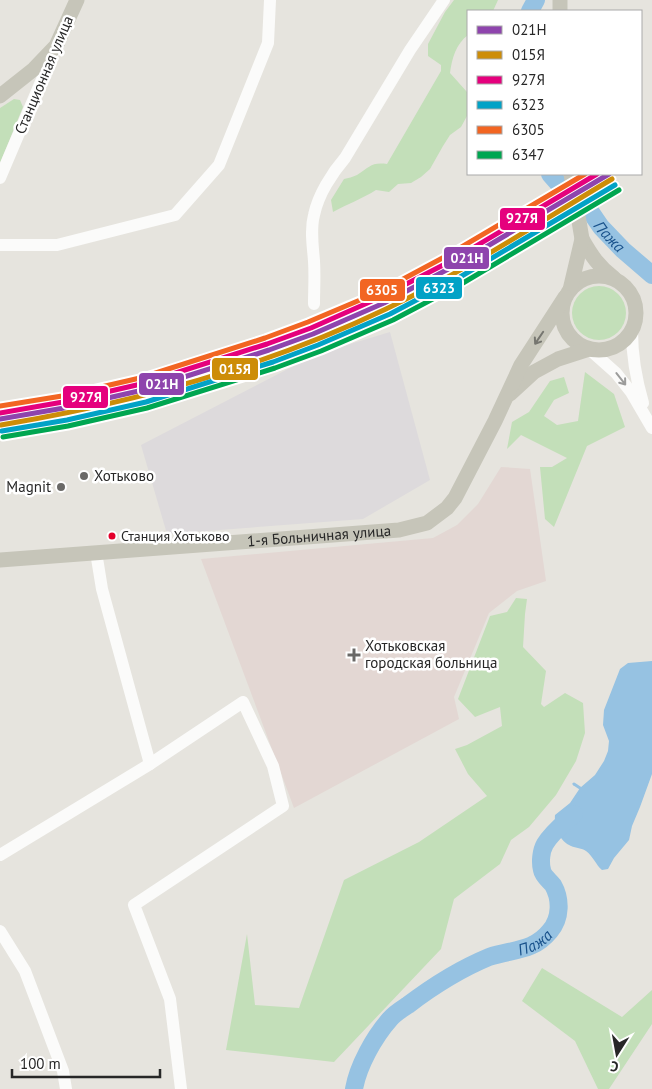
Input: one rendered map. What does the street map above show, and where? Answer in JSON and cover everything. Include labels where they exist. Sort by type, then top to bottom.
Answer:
[{"type":"main road","name":"Станционная улица","points":[[56,46],[77,0]]},
{"type":"main road","points":[[0,96],[41,63],[56,46]]},
{"type":"main road","points":[[506,398],[534,372],[558,358],[589,349],[602,350],[614,347],[632,331],[636,320],[634,302],[626,287],[593,260],[582,239],[571,175]]},
{"type":"main road","points":[[582,239],[574,275],[563,306],[562,317],[565,328],[571,337],[589,349]]},
{"type":"main road","points":[[567,294],[579,282],[591,277],[604,276],[616,280]]},
{"type":"main road","name":"1-я Больничная улица","points":[[0,560],[399,530],[427,523],[455,498],[506,398],[520,365],[567,294]]},
{"type":"street","points":[[0,244],[57,245],[175,216],[219,165],[268,42],[270,0]]},
{"type":"street","points":[[314,304],[312,245],[314,215],[321,196],[332,174],[345,158],[410,50],[444,0]]},
{"type":"street","name":"Станционная улица","points":[[0,178],[56,46]]},
{"type":"street","points":[[15,84],[25,88],[30,96],[30,107]]},
{"type":"street","points":[[632,331],[635,376],[646,415],[652,428]]},
{"type":"street","points":[[589,349],[616,372],[646,415]]},
{"type":"street","points":[[96,552],[102,589],[150,764]]},
{"type":"street","points":[[0,855],[150,764],[242,702],[273,766],[283,806],[134,905],[170,999],[181,1089]]},
{"type":"street","points":[[0,931],[25,971],[63,1071],[66,1089]]},
{"type":"shaded area","points":[[390,332],[430,480],[363,519],[167,534],[141,445],[317,354]]},
{"type":"shaded area","name":"Хотьковская городская больница","points":[[501,467],[530,469],[546,581],[517,591],[489,613],[454,697],[459,719],[294,808],[201,559],[433,538],[457,525],[478,504]]},
{"type":"green space","points":[[454,0],[498,0],[493,10],[467,10],[467,36],[460,43],[453,57],[450,73],[467,92],[467,116],[461,127],[450,135],[430,169],[421,177],[411,183],[398,184],[389,192],[376,190],[333,212],[331,200],[344,179],[357,175],[374,164],[387,164],[441,71],[441,65],[428,56],[428,44],[445,12]]},
{"type":"green space","points":[[14,99],[20,100],[23,107],[0,163],[0,108]]},
{"type":"green space","points":[[594,286],[604,286],[614,290],[622,298],[626,313],[622,328],[614,336],[604,340],[594,340],[584,336],[576,328],[572,318],[572,308],[576,298],[584,290]]},
{"type":"green space","points":[[585,372],[614,394],[625,427],[587,446],[554,527],[545,519],[540,467],[552,467],[567,458],[521,435],[507,449],[512,422],[529,412],[550,381],[564,377],[569,393],[554,400],[544,416],[557,425],[578,421]]},
{"type":"green space","points":[[516,598],[527,599],[523,647],[546,671],[541,704],[544,707],[565,693],[583,703],[585,733],[576,761],[556,795],[529,827],[511,840],[500,864],[454,899],[441,949],[334,1062],[226,1050],[247,934],[255,1005],[299,1008],[344,880],[419,842],[487,796],[468,774],[455,749],[467,745],[502,726],[500,707],[475,717],[458,699],[490,616],[507,612]]},
{"type":"green space","points":[[542,968],[622,1017],[652,990],[652,1024],[609,1089],[598,1089],[575,1041],[522,1001]]},
{"type":"water","points":[[652,661],[652,774],[632,826],[629,840],[614,858],[608,869],[602,870],[586,851],[563,841],[556,829],[555,815],[570,803],[580,788],[595,775],[604,761],[609,741],[603,725],[604,710],[620,669],[628,663]]},
{"type":"waterway","name":"Пажа","points":[[531,10],[536,0]]},
{"type":"waterway","name":"Пажа","points":[[551,175],[557,182],[577,192],[601,227],[623,250],[652,275]]},
{"type":"waterway","points":[[574,784],[580,788]]},
{"type":"waterway","name":"Пажа","points":[[354,1089],[359,1071],[368,1052],[384,1026],[396,1013],[457,972],[489,957],[522,949],[537,943],[550,931],[554,926],[559,908],[556,890],[543,872],[541,864],[542,853],[545,844],[551,836],[574,814]]},
{"type":"transit line","name":"6305","points":[[0,406],[62,396],[140,378],[265,338],[308,322],[379,292],[448,255],[583,175]]},
{"type":"transit line","name":"927Я","points":[[0,413],[63,402],[141,384],[311,328],[381,297],[451,261],[595,175]]},
{"type":"transit line","name":"021Н","points":[[0,419],[64,408],[143,390],[313,334],[384,303],[454,266],[607,175]]},
{"type":"transit line","name":"015Я","points":[[1,425],[100,406],[149,394],[246,365],[340,330],[415,295],[444,279],[612,179]]},
{"type":"transit line","name":"6323","points":[[2,431],[67,420],[146,402],[273,362],[318,345],[390,314],[460,277],[615,185]]},
{"type":"transit line","name":"6347","points":[[3,437],[68,426],[147,408],[275,368],[321,351],[393,320],[463,283],[619,190]]},
{"type":"place","name":"Хотьково","points":[[84,476]]},
{"type":"place","name":"Magnit","points":[[61,487]]},
{"type":"place","name":"Станция Хотьково","points":[[112,536]]},
{"type":"place","name":"Хотьковская городская больница","points":[[354,655]]}]
